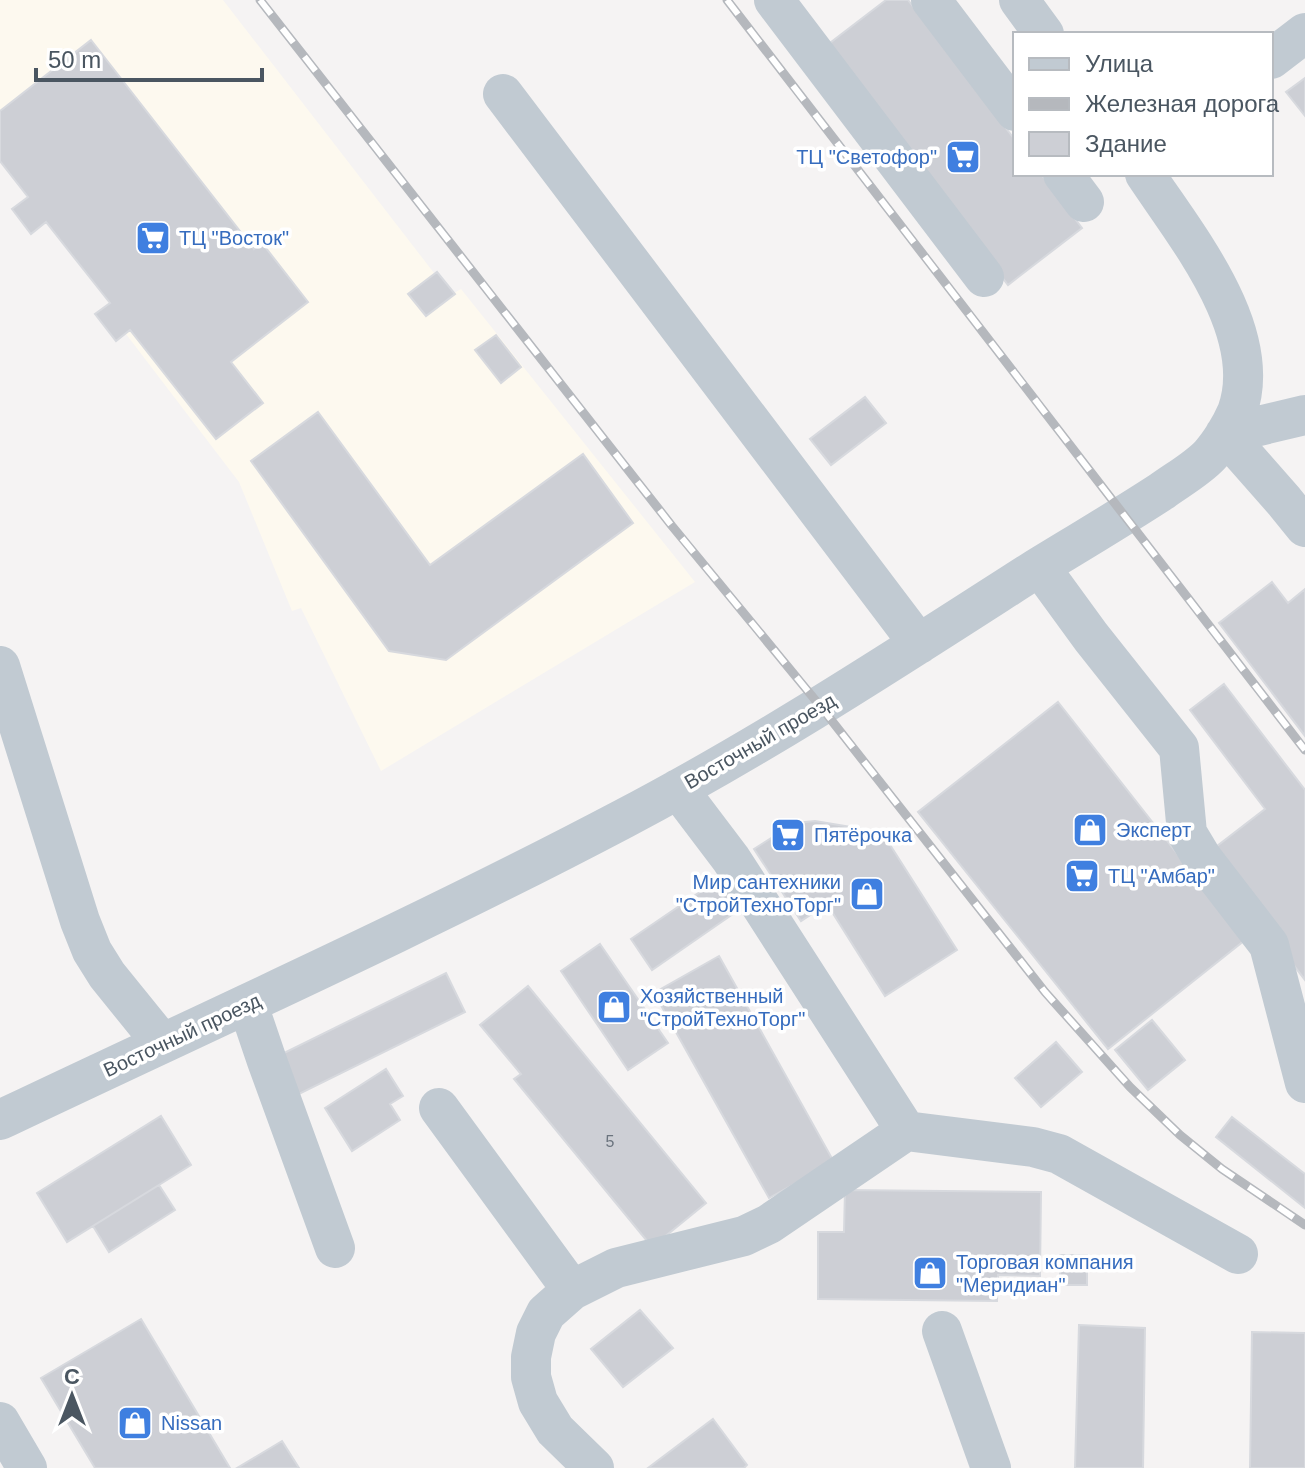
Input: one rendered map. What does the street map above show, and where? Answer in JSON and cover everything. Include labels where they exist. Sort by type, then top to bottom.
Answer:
[{"type":"street","points":[[774,0],[984,277]]},
{"type":"street","points":[[931,0],[1013,108]]},
{"type":"street","points":[[1019,0],[1043,32]]},
{"type":"street","points":[[1273,57],[1305,33]]},
{"type":"street","points":[[503,94],[919,644]]},
{"type":"street","name":"Восточный проезд","points":[[0,1120],[248,1005],[625,819],[821,707],[1176,481],[1209,456],[1236,414],[1242,391],[1242,365],[1236,332],[1212,275],[1146,176]]},
{"type":"street","points":[[1305,415],[1225,434],[1305,527]]},
{"type":"street","points":[[1040,567],[1179,748],[1187,833],[1202,858],[1269,945],[1305,1083]]},
{"type":"street","points":[[0,666],[92,951],[107,975],[162,1043]]},
{"type":"street","points":[[678,789],[731,859],[906,1131]]},
{"type":"street","points":[[248,1005],[335,1248]]},
{"type":"street","points":[[439,1108],[572,1290]]},
{"type":"street","points":[[594,1468],[555,1430],[538,1402],[531,1377],[531,1357],[536,1333],[546,1313],[572,1290],[616,1268],[744,1236],[769,1224],[906,1131],[1033,1147],[1059,1154],[1238,1254]]},
{"type":"street","points":[[942,1331],[991,1468]]},
{"type":"street","points":[[0,1422],[27,1468]]},
{"type":"shaded area","points":[[0,0],[223,0],[434,273],[437,272],[454,293],[461,289],[695,582],[381,771],[301,608],[292,611],[239,482],[126,334],[116,341],[95,314],[110,302],[47,222],[31,234],[12,209],[28,196],[0,161]]},
{"type":"building","name":"ТЦ \"Светофор\"","points":[[886,0],[908,0],[1013,137],[1013,176],[1043,176],[1082,228],[1008,285],[826,46]]},
{"type":"building","name":"ТЦ \"Восток\"","points":[[91,40],[254,249],[262,243],[308,302],[231,362],[263,403],[216,439],[130,330],[116,341],[95,314],[110,303],[46,222],[31,234],[12,209],[28,197],[0,161],[0,111]]},
{"type":"building","points":[[1305,78],[1305,116],[1286,92]]},
{"type":"building","points":[[437,272],[455,294],[426,316],[408,294]]},
{"type":"building","points":[[496,335],[521,367],[501,383],[475,350]]},
{"type":"building","points":[[865,397],[886,423],[831,465],[810,439]]},
{"type":"building","points":[[318,412],[430,565],[583,454],[633,523],[446,660],[389,651],[251,461]]},
{"type":"building","points":[[1272,582],[1288,603],[1305,589],[1305,736],[1219,623]]},
{"type":"building","points":[[1224,684],[1305,790],[1305,980],[1208,853],[1265,809],[1190,710]]},
{"type":"building","name":"ТЦ \"Амбар\"","points":[[1058,702],[1245,940],[1108,1049],[918,812]]},
{"type":"building","points":[[815,821],[869,830],[885,837],[957,950],[885,996],[827,904],[801,921],[754,849],[795,823]]},
{"type":"building","points":[[722,877],[743,907],[652,970],[631,939]]},
{"type":"building","name":"Хозяйственный \"СтройТехноТорг\"","points":[[600,944],[668,1043],[628,1070],[561,971]]},
{"type":"building","points":[[719,956],[834,1162],[769,1198],[654,993]]},
{"type":"building","points":[[446,973],[465,1012],[297,1095],[278,1056]]},
{"type":"building","points":[[528,986],[706,1203],[652,1247],[514,1079],[521,1074],[480,1025]]},
{"type":"building","points":[[1152,1020],[1185,1060],[1148,1090],[1115,1050]]},
{"type":"building","points":[[1056,1042],[1082,1072],[1041,1107],[1015,1078]]},
{"type":"building","points":[[386,1069],[403,1096],[390,1104],[400,1120],[352,1151],[325,1108]]},
{"type":"building","points":[[161,1116],[191,1165],[67,1242],[37,1193]]},
{"type":"building","points":[[1232,1117],[1305,1174],[1305,1208],[1216,1137]]},
{"type":"building","points":[[159,1185],[175,1210],[109,1252],[93,1226]]},
{"type":"building","points":[[845,1190],[1041,1192],[1040,1276],[998,1275],[997,1301],[818,1299],[818,1232],[844,1232]]},
{"type":"building","points":[[1060,1255],[1087,1255],[1087,1285],[1060,1285]]},
{"type":"building","points":[[640,1310],[673,1348],[623,1387],[591,1349]]},
{"type":"building","name":"Nissan","points":[[141,1319],[230,1468],[95,1468],[41,1378]]},
{"type":"building","points":[[1079,1325],[1145,1328],[1143,1468],[1075,1468]]},
{"type":"building","points":[[1252,1332],[1305,1333],[1305,1468],[1250,1468]]},
{"type":"building","points":[[713,1419],[747,1465],[744,1468],[648,1468]]},
{"type":"building","name":"Nissan","points":[[282,1441],[299,1468],[237,1468]]},
{"type":"railway","points":[[260,0],[672,526],[821,707],[1045,992],[1130,1087],[1180,1135],[1222,1169],[1305,1225]]},
{"type":"railway","points":[[727,0],[1305,750]]},
{"type":"place","name":"ТЦ \"Светофор\"","points":[[963,157]]},
{"type":"place","name":"ТЦ \"Восток\"","points":[[153,238]]},
{"type":"place","name":"Эксперт","points":[[1090,830]]},
{"type":"place","name":"Пятёрочка","points":[[788,835]]},
{"type":"place","name":"ТЦ \"Амбар\"","points":[[1082,876]]},
{"type":"place","name":"Мир сантехники \"СтройТехноТорг\"","points":[[867,894]]},
{"type":"place","name":"Хозяйственный \"СтройТехноТорг\"","points":[[614,1007]]},
{"type":"place","name":"Торговая компания \"Меридиан\"","points":[[930,1273]]},
{"type":"place","name":"Nissan","points":[[135,1423]]}]
